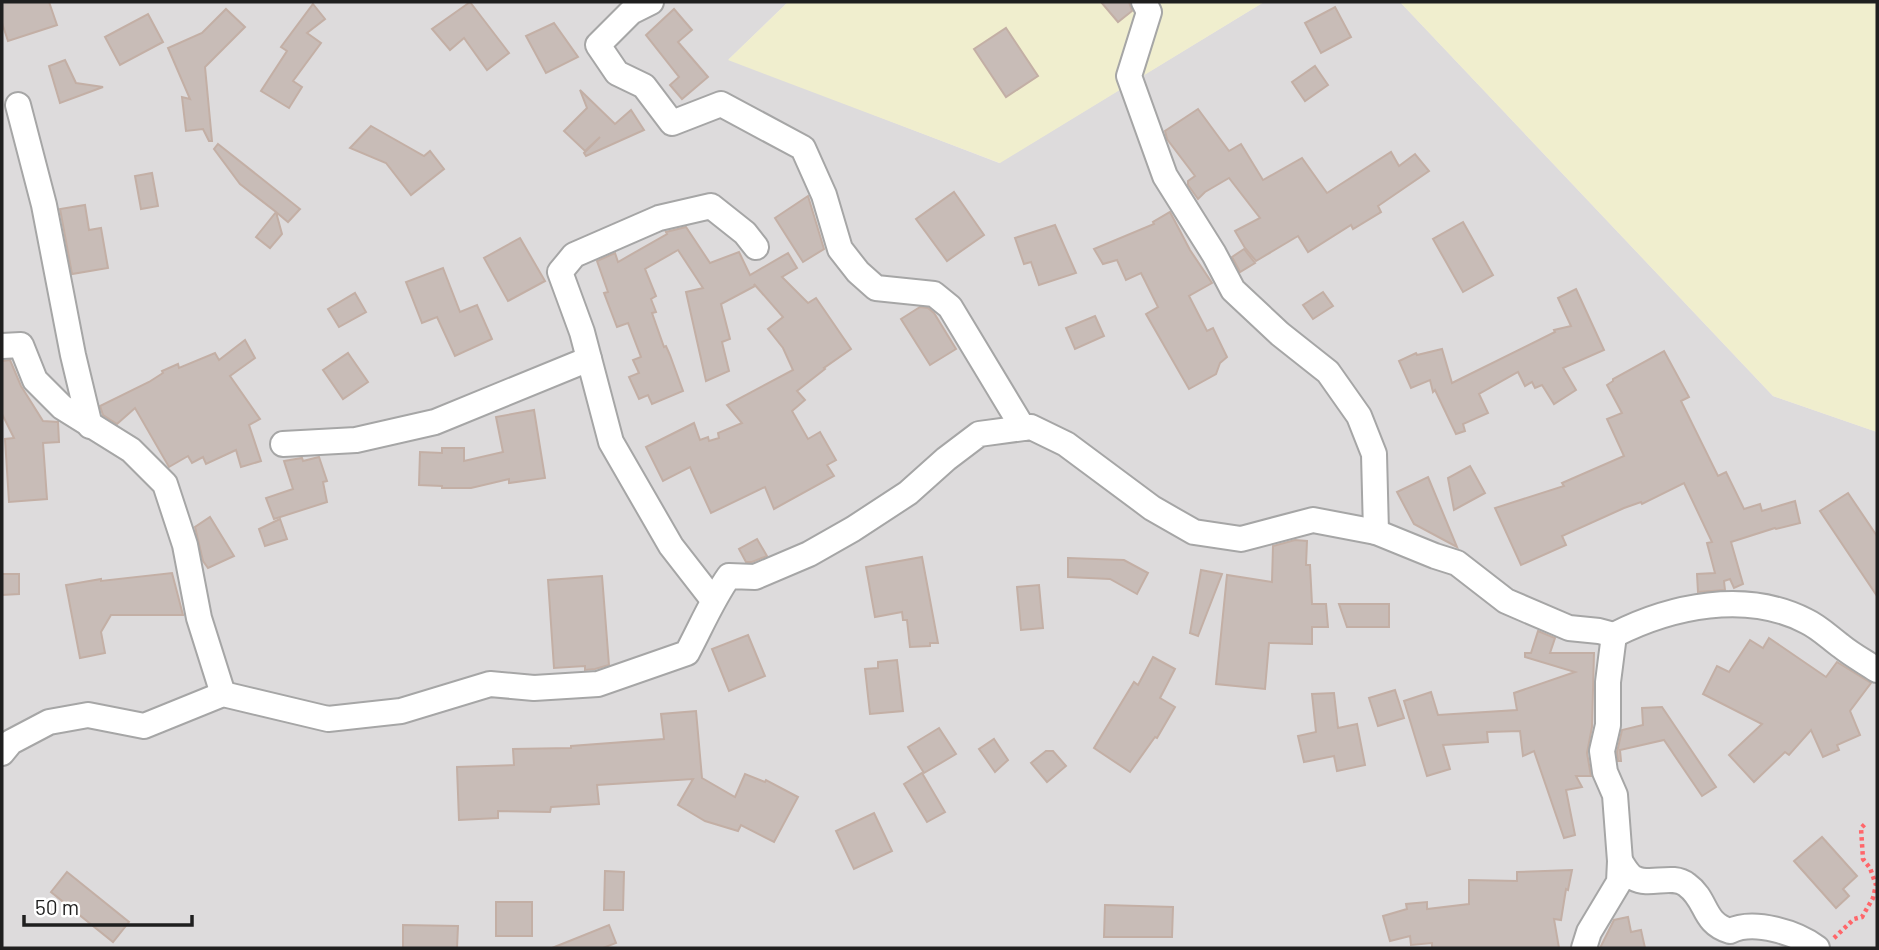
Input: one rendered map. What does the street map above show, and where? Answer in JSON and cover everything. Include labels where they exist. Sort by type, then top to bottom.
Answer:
[{"type":"street","points":[[651,2],[631,12],[598,45],[617,73],[644,86],[672,123],[722,104],[803,148],[824,195],[840,249],[858,272],[876,288],[934,294],[950,307],[1023,428]]},
{"type":"street","points":[[1144,2],[1149,12],[1129,76],[1165,176],[1214,254],[1233,290],[1280,334],[1328,372],[1359,416],[1374,454],[1376,532]]},
{"type":"street","points":[[18,105],[44,205],[73,355],[90,426]]},
{"type":"street","points":[[713,600],[671,546],[611,442],[589,359],[560,272],[573,255],[659,218],[711,206],[745,233],[756,247]]},
{"type":"street","points":[[2,346],[21,345],[34,380],[62,407],[131,450],[165,484],[186,545],[199,618],[223,694]]},
{"type":"street","points":[[283,444],[356,440],[435,422],[589,359]]},
{"type":"street","points":[[2,752],[12,742],[49,722],[88,715],[144,726],[223,694],[328,719],[401,711],[490,684],[534,688],[598,684],[687,653],[713,600],[729,576],[755,577],[809,554],[908,493],[979,434],[1023,428],[1031,428],[1066,444],[1152,508],[1194,532],[1241,539],[1313,520],[1376,532],[1457,563],[1506,601],[1569,628],[1614,635],[1646,619],[1693,607],[1745,605],[1778,609],[1808,621],[1877,670]]},
{"type":"street","points":[[1584,948],[1589,932],[1619,882],[1615,795],[1605,772],[1602,751],[1608,725],[1608,682],[1614,635]]},
{"type":"street","points":[[1620,861],[1632,878],[1645,881],[1680,881],[1688,885],[1701,899],[1707,916],[1718,928],[1730,931],[1740,926],[1754,925],[1805,939],[1817,948]]},
{"type":"path","points":[[1829,948],[1834,937],[1854,919],[1861,917],[1875,892],[1876,885],[1870,868],[1863,859],[1861,828],[1864,824]]},
{"type":"shaded area","points":[[2,2],[788,2],[729,59],[999,163],[1264,2],[1400,2],[1773,396],[1877,432],[1877,948],[2,948]]},
{"type":"shaded area","points":[[788,2],[1264,2],[1000,163],[728,60]]},
{"type":"shaded area","points":[[1400,2],[1877,2],[1877,432],[1773,396]]},
{"type":"building","points":[[2,2],[49,2],[57,25],[8,41],[2,23]]},
{"type":"building","points":[[470,2],[509,53],[487,70],[464,38],[450,50],[432,29]]},
{"type":"building","points":[[1101,2],[1129,2],[1132,11],[1118,22]]},
{"type":"building","points":[[313,4],[325,19],[307,33],[321,43],[293,81],[302,87],[289,108],[261,91],[287,51],[281,47]]},
{"type":"building","points":[[1335,7],[1351,37],[1321,53],[1305,23]]},
{"type":"building","points":[[226,9],[245,27],[205,67],[212,141],[209,141],[203,129],[186,131],[182,97],[190,99],[168,48],[202,33]]},
{"type":"building","points":[[674,9],[692,30],[678,42],[708,77],[682,99],[670,85],[679,77],[646,35]]},
{"type":"building","points":[[148,14],[163,42],[120,65],[105,37]]},
{"type":"building","points":[[554,23],[578,57],[546,73],[526,36]]},
{"type":"building","points":[[1006,28],[1038,76],[1006,97],[974,49]]},
{"type":"building","points":[[65,60],[76,83],[103,87],[60,103],[49,66]]},
{"type":"building","points":[[1315,66],[1328,85],[1305,101],[1292,82]]},
{"type":"building","points":[[580,90],[615,124],[631,110],[644,130],[586,156],[584,153],[600,137],[585,151],[564,131],[587,108]]},
{"type":"building","points":[[1198,109],[1229,151],[1241,144],[1263,180],[1302,158],[1327,193],[1391,152],[1399,166],[1415,154],[1429,171],[1378,206],[1381,212],[1353,229],[1351,225],[1308,252],[1298,236],[1256,261],[1235,231],[1260,218],[1229,178],[1198,199],[1188,185],[1188,181],[1195,176],[1167,139],[1165,131]]},
{"type":"building","points":[[371,126],[424,156],[430,151],[444,169],[411,195],[386,163],[350,148]]},
{"type":"building","points":[[218,144],[300,209],[288,222],[240,184],[214,149]]},
{"type":"building","points":[[152,173],[158,206],[141,209],[135,176]]},
{"type":"building","points":[[954,192],[984,235],[947,261],[916,219]]},
{"type":"building","points":[[808,196],[824,249],[803,262],[775,218]]},
{"type":"building","points":[[85,205],[89,230],[101,228],[108,268],[72,274],[60,209]]},
{"type":"building","points":[[276,212],[282,234],[270,248],[256,237]]},
{"type":"building","points":[[1170,212],[1190,250],[1212,283],[1189,296],[1207,331],[1213,328],[1227,357],[1220,363],[1216,374],[1189,389],[1146,314],[1158,307],[1141,273],[1126,280],[1117,260],[1103,264],[1094,249],[1154,224],[1153,222]]},
{"type":"building","points":[[1463,222],[1493,275],[1463,292],[1433,239]]},
{"type":"building","points":[[1055,225],[1076,273],[1039,285],[1031,262],[1024,264],[1015,238]]},
{"type":"building","points":[[686,227],[710,263],[739,252],[750,275],[788,253],[797,268],[782,277],[808,303],[816,298],[851,349],[797,391],[805,400],[792,411],[808,439],[820,432],[836,460],[827,465],[834,476],[774,509],[765,487],[711,513],[690,467],[663,481],[646,447],[694,423],[700,440],[708,437],[709,441],[719,438],[718,433],[742,423],[727,405],[793,370],[783,348],[768,329],[783,317],[754,284],[755,286],[721,304],[730,339],[722,342],[729,371],[706,381],[686,292],[703,288],[678,250],[645,269],[656,296],[651,299],[656,312],[652,313],[683,391],[652,404],[648,395],[639,399],[629,377],[639,373],[633,360],[641,357],[628,323],[617,327],[604,293],[608,292],[597,261],[615,253],[618,262],[667,234],[666,232]]},
{"type":"building","points":[[520,238],[545,281],[508,301],[484,258]]},
{"type":"building","points":[[1244,249],[1255,263],[1240,272],[1232,257]]},
{"type":"building","points":[[443,268],[460,312],[477,305],[492,339],[455,356],[437,317],[422,323],[406,282]]},
{"type":"building","points":[[1576,289],[1604,350],[1563,368],[1576,390],[1554,404],[1542,385],[1535,388],[1532,382],[1525,386],[1518,372],[1479,394],[1488,413],[1463,424],[1465,431],[1456,434],[1435,390],[1433,392],[1430,380],[1411,388],[1399,361],[1416,353],[1417,355],[1442,349],[1452,383],[1555,332],[1554,330],[1571,326],[1558,298]]},
{"type":"building","points":[[1323,292],[1333,306],[1313,319],[1303,305]]},
{"type":"building","points":[[355,293],[366,312],[339,327],[328,309]]},
{"type":"building","points":[[920,307],[928,308],[934,313],[956,349],[930,365],[901,319]]},
{"type":"building","points":[[1095,316],[1104,336],[1075,349],[1066,328]]},
{"type":"building","points":[[245,340],[255,358],[230,376],[260,419],[249,425],[261,461],[241,467],[236,450],[206,464],[203,457],[192,463],[188,456],[169,467],[135,408],[117,424],[103,415],[100,406],[149,382],[163,373],[162,371],[178,364],[179,368],[215,353],[219,360]]},
{"type":"building","points":[[1664,351],[1689,397],[1681,401],[1718,476],[1726,472],[1744,509],[1760,504],[1762,511],[1795,501],[1800,523],[1731,542],[1743,584],[1734,588],[1730,579],[1724,581],[1725,590],[1698,592],[1697,574],[1715,573],[1707,543],[1712,542],[1684,483],[1642,504],[1641,502],[1624,508],[1562,536],[1566,545],[1521,565],[1495,508],[1564,486],[1562,483],[1624,456],[1607,419],[1622,413],[1607,385]]},
{"type":"building","points":[[348,353],[368,382],[343,399],[323,370]]},
{"type":"building","points":[[10,360],[21,386],[43,421],[58,422],[59,442],[43,443],[47,499],[9,502],[5,439],[14,438],[2,414],[2,361]]},
{"type":"building","points":[[534,410],[545,478],[509,483],[509,479],[471,488],[419,485],[420,452],[442,453],[442,448],[464,448],[464,461],[503,452],[496,417]]},
{"type":"building","points":[[319,457],[327,481],[323,482],[327,502],[274,519],[266,498],[293,489],[284,461],[302,458],[303,461]]},
{"type":"building","points":[[1470,466],[1485,493],[1454,510],[1448,478]]},
{"type":"building","points":[[1428,477],[1457,547],[1414,524],[1397,492]]},
{"type":"building","points":[[1848,493],[1877,536],[1877,596],[1820,511]]},
{"type":"building","points":[[210,517],[234,556],[208,568],[203,561],[195,527]]},
{"type":"building","points":[[280,519],[287,539],[265,546],[259,529]]},
{"type":"building","points":[[757,539],[767,556],[746,562],[739,549]]},
{"type":"building","points":[[1295,540],[1307,541],[1306,565],[1310,565],[1312,604],[1326,604],[1328,627],[1312,627],[1312,644],[1269,643],[1265,689],[1216,684],[1227,575],[1272,582],[1273,546]]},
{"type":"building","points":[[922,557],[938,643],[910,647],[907,620],[903,620],[902,612],[875,617],[866,567]]},
{"type":"building","points":[[1068,558],[1124,560],[1148,573],[1137,594],[1110,579],[1068,577]]},
{"type":"building","points":[[1201,570],[1222,574],[1198,636],[1190,633]]},
{"type":"building","points":[[172,573],[183,615],[111,615],[101,632],[105,653],[80,658],[66,585]]},
{"type":"building","points":[[2,574],[19,574],[19,594],[2,595]]},
{"type":"building","points":[[602,576],[609,665],[585,670],[585,666],[554,668],[548,580]]},
{"type":"building","points":[[1039,585],[1043,628],[1021,630],[1017,587]]},
{"type":"building","points":[[1339,604],[1389,604],[1389,627],[1347,627]]},
{"type":"building","points":[[1538,631],[1555,638],[1550,653],[1594,653],[1592,727],[1587,753],[1591,776],[1576,776],[1582,787],[1566,790],[1575,835],[1564,838],[1534,751],[1523,756],[1520,731],[1487,732],[1488,742],[1443,745],[1450,769],[1427,776],[1404,701],[1431,692],[1438,715],[1517,710],[1514,693],[1575,672],[1525,657],[1525,653],[1531,653]]},
{"type":"building","points":[[748,635],[765,676],[729,691],[712,649]]},
{"type":"building","points":[[1769,638],[1826,677],[1837,662],[1871,683],[1850,711],[1860,735],[1837,745],[1839,750],[1823,757],[1811,730],[1789,755],[1785,752],[1754,782],[1729,755],[1762,724],[1703,694],[1717,666],[1729,672],[1750,640],[1763,648]]},
{"type":"building","points":[[1153,657],[1175,669],[1160,698],[1175,707],[1157,738],[1155,737],[1130,772],[1094,748],[1134,682],[1138,685]]},
{"type":"building","points":[[897,660],[903,711],[870,714],[865,669],[878,668],[878,662]]},
{"type":"building","points":[[1395,690],[1404,718],[1378,726],[1369,698]]},
{"type":"building","points":[[1334,693],[1338,728],[1357,724],[1365,765],[1337,771],[1334,756],[1304,762],[1298,736],[1316,732],[1312,694]]},
{"type":"building","points":[[1662,707],[1716,787],[1702,796],[1664,740],[1620,750],[1621,761],[1618,761],[1617,752],[1622,730],[1643,725],[1642,708]]},
{"type":"building","points":[[696,711],[702,778],[735,797],[745,774],[765,782],[766,780],[798,797],[774,842],[741,825],[738,831],[705,821],[678,805],[693,779],[597,785],[599,804],[551,807],[550,812],[498,811],[498,818],[459,820],[457,767],[514,765],[513,749],[571,748],[664,739],[661,714]]},
{"type":"building","points":[[939,728],[956,754],[924,773],[908,747]]},
{"type":"building","points":[[994,739],[1008,760],[995,772],[979,749]]},
{"type":"building","points":[[1046,751],[1053,751],[1066,766],[1047,782],[1031,763]]},
{"type":"building","points":[[922,773],[945,812],[927,822],[904,784]]},
{"type":"building","points":[[874,813],[892,851],[854,869],[836,831]]},
{"type":"building","points":[[1822,837],[1857,876],[1843,889],[1849,896],[1836,908],[1794,861]]},
{"type":"building","points":[[1572,870],[1561,920],[1554,919],[1559,948],[1432,948],[1432,943],[1411,945],[1410,936],[1390,941],[1383,916],[1407,909],[1406,904],[1427,902],[1427,909],[1469,904],[1469,880],[1517,881],[1517,872]]},
{"type":"building","points":[[605,871],[624,872],[623,910],[604,910]]},
{"type":"building","points":[[67,872],[129,922],[113,942],[51,892]]},
{"type":"building","points":[[496,902],[532,902],[532,936],[496,936]]},
{"type":"building","points":[[1105,905],[1173,907],[1172,937],[1104,937]]},
{"type":"building","points":[[1628,917],[1631,932],[1641,930],[1645,948],[1600,948],[1614,920]]},
{"type":"building","points":[[403,925],[458,926],[457,948],[403,948]]},
{"type":"building","points":[[609,925],[616,943],[603,948],[552,948]]}]
